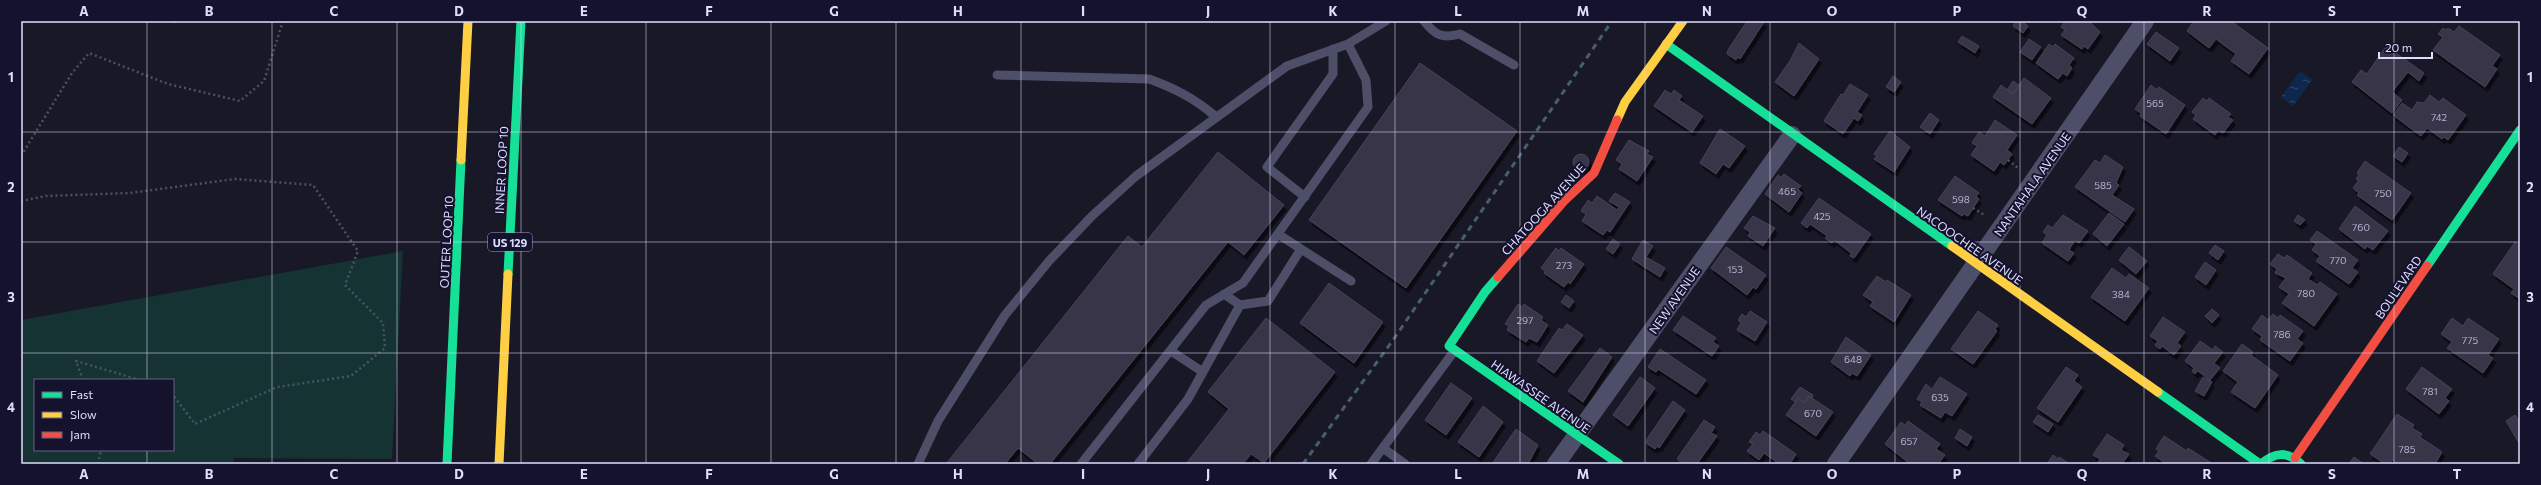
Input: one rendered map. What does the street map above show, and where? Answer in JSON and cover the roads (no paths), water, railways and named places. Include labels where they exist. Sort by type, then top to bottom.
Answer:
[{"type":"main road","name":"OUTER LOOP 10","points":[[447,464],[468,21]]},
{"type":"main road","name":"INNER LOOP 10","points":[[499,464],[521,21]]},
{"type":"main road","name":"CHATOOGA AVENUE","points":[[1452,348],[1486,292],[1564,201],[1594,173],[1625,102],[1683,21]]},
{"type":"main road","name":"NACOOCHEE AVENUE","points":[[1666,44],[1792,135],[2261,464]]},
{"type":"main road","name":"BOULEVARD","points":[[2261,464],[2268,457],[2277,453],[2286,454],[2298,461],[2520,130]]},
{"type":"main road","name":"HIAWASSEE AVENUE","points":[[1452,348],[1619,464]]},
{"type":"street","name":"NANTAHALA AVENUE","points":[[1836,464],[2145,21]]},
{"type":"street","name":"NEW AVENUE","points":[[1556,464],[1792,135]]},
{"type":"lane","points":[[918,464],[938,421],[1005,315],[1049,261],[1092,216],[1121,189],[1215,116],[1287,66],[1348,44],[1386,21]]},
{"type":"lane","points":[[1424,21],[1434,33],[1446,38],[1460,34],[1514,65]]},
{"type":"lane","points":[[1081,464],[1206,305],[1243,283],[1368,107],[1366,80],[1348,44]]},
{"type":"lane","points":[[1305,197],[1267,167],[1333,74],[1333,49]]},
{"type":"lane","points":[[997,75],[1149,79],[1172,87],[1195,100],[1215,116]]},
{"type":"lane","points":[[1278,234],[1351,281]]},
{"type":"lane","points":[[1224,294],[1240,305],[1268,301],[1301,249]]},
{"type":"lane","points":[[1138,464],[1188,399],[1240,305]]},
{"type":"lane","points":[[1371,464],[1452,348]]},
{"type":"lane","points":[[1171,351],[1203,372]]},
{"type":"lane","points":[[1383,448],[1405,464]]},
{"type":"water","points":[[2300,71],[2312,80],[2293,106],[2281,97]]},
{"type":"railway","points":[[1303,464],[1393,340],[1612,21]]}]
